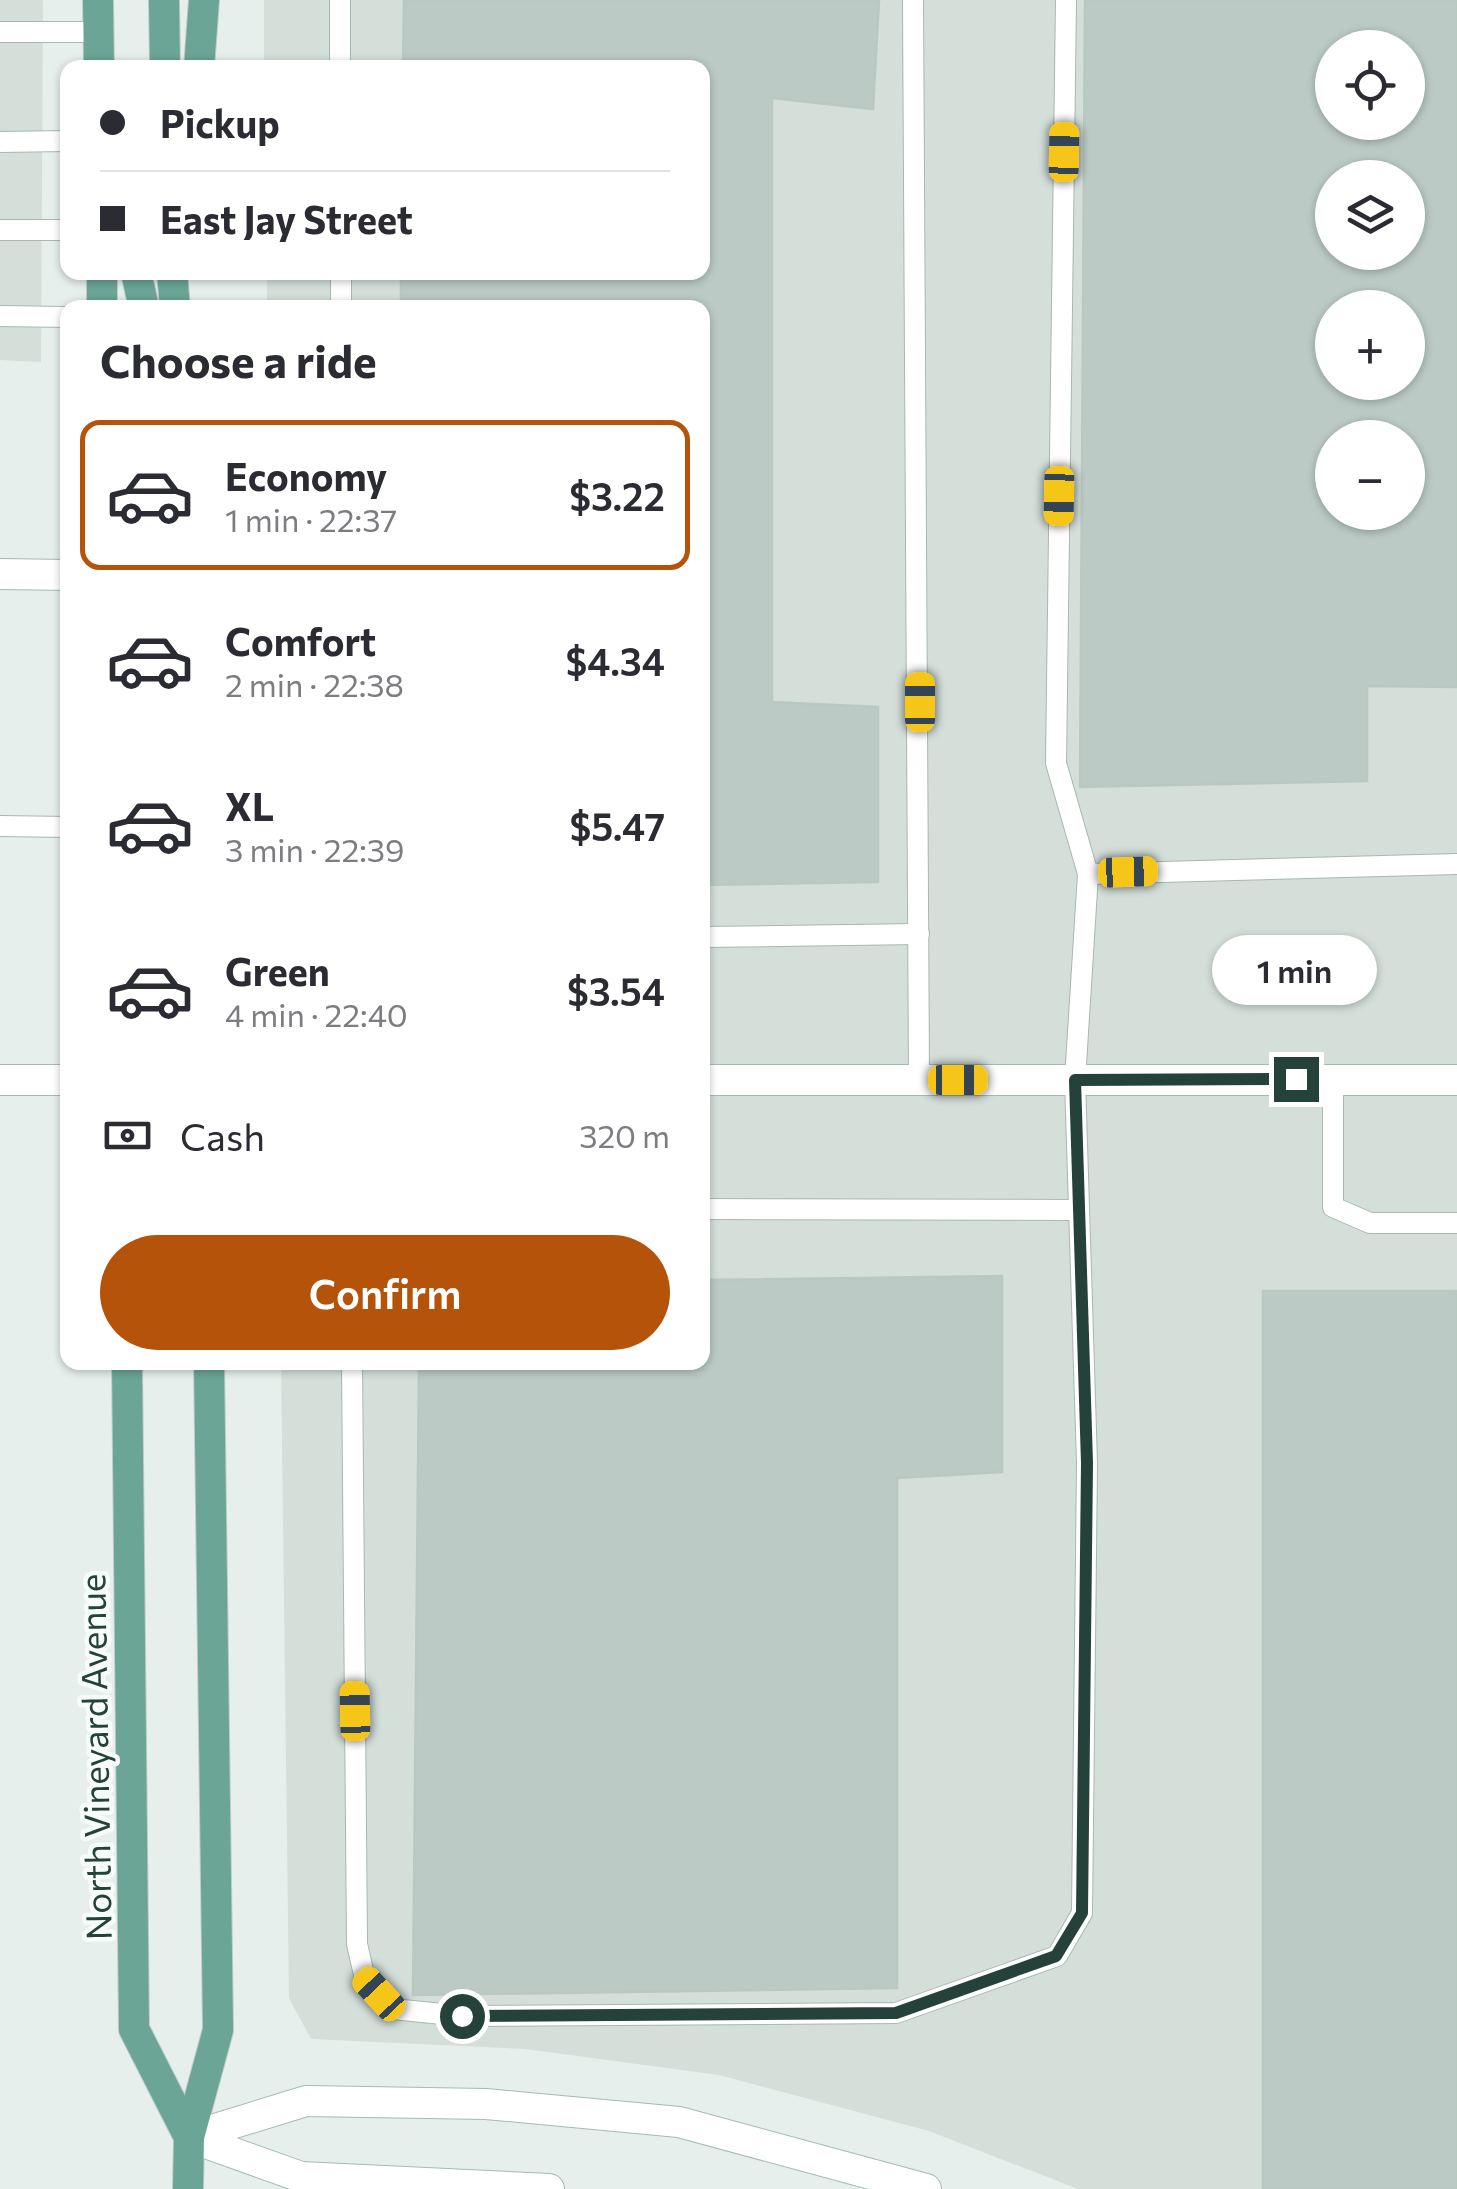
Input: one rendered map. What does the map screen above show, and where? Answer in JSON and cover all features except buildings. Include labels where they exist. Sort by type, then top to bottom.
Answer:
[{"type":"main road","points":[[98,0],[99,60]]},
{"type":"main road","points":[[164,0],[166,60]]},
{"type":"main road","points":[[200,60],[204,0]]},
{"type":"main road","points":[[0,574],[60,575]]},
{"type":"main road","points":[[0,1080],[60,1080]]},
{"type":"main road","points":[[710,1080],[1457,1080]]},
{"type":"main road","name":"North Vineyard Avenue","points":[[127,1370],[134,2030],[189,2136]]},
{"type":"main road","name":"North Vineyard Avenue","points":[[188,2189],[189,2136],[218,2030],[209,1370]]},
{"type":"main road","points":[[189,2136],[306,2102],[486,2104],[678,2122],[926,2189]]},
{"type":"main road","points":[[189,2136],[301,2177],[549,2189]]},
{"type":"lane","points":[[340,0],[340,60]]},
{"type":"lane","points":[[913,0],[919,1080]]},
{"type":"lane","points":[[352,1370],[356,1944],[365,1979],[393,2009],[462,2016],[896,2013],[1056,1956],[1082,1913],[1087,1463],[1075,1080],[1088,874],[1056,763],[1066,0]]},
{"type":"lane","points":[[0,32],[98,32]]},
{"type":"lane","points":[[0,142],[60,141]]},
{"type":"lane","points":[[0,230],[60,230]]},
{"type":"lane","points":[[0,316],[60,317]]},
{"type":"lane","points":[[0,826],[60,827]]},
{"type":"lane","points":[[1088,874],[1457,864]]},
{"type":"lane","points":[[710,937],[919,934]]},
{"type":"lane","points":[[1333,1079],[1333,1208],[1370,1223],[1457,1223]]},
{"type":"lane","points":[[710,1209],[1079,1210]]},
{"type":"shaded area","points":[[0,0],[43,0],[41,362],[0,360]]},
{"type":"shaded area","points":[[264,0],[1457,0],[1457,2189],[1078,2189],[929,2131],[719,2075],[525,2049],[311,2039],[289,1998],[281,1370],[710,1370],[710,300],[267,300],[267,280],[710,280],[710,60],[264,60]]},
{"type":"route","points":[[462,2016],[896,2013],[1056,1956],[1082,1913],[1087,1463],[1075,1080],[1296,1079]]}]
